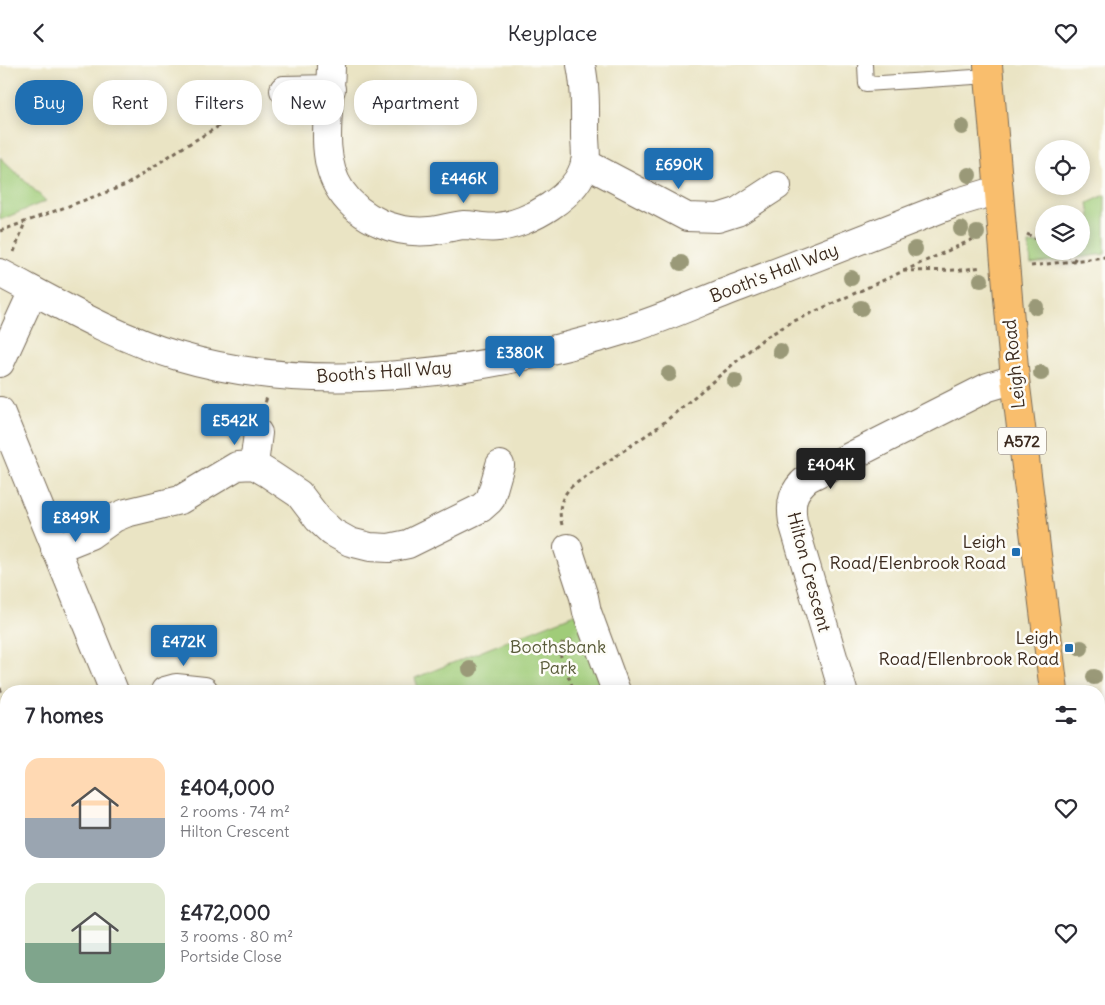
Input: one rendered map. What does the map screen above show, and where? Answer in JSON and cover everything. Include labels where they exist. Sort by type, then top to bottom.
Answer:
[{"type":"main road","name":"Leigh Road","points":[[988,71],[1015,379],[1053,685]]},
{"type":"street","points":[[331,77],[327,152],[341,191],[364,214],[391,229],[429,231],[463,225],[497,227],[528,219],[548,209],[564,194],[576,180],[585,163],[586,107],[581,65]]},
{"type":"street","points":[[585,163],[687,217],[718,218],[737,212],[777,186]]},
{"type":"street","name":"Booth's Hall Way","points":[[2,274],[126,336],[177,356],[222,367],[305,377],[397,374],[465,366],[539,352],[637,327],[955,203],[998,190]]},
{"type":"street","points":[[0,363],[34,291]]},
{"type":"street","name":"Hilton Crescent","points":[[841,685],[793,522],[790,508],[792,496],[808,478],[988,387],[1015,379]]},
{"type":"street","points":[[0,411],[112,685]]},
{"type":"street","points":[[254,465],[258,433]]},
{"type":"street","points":[[55,549],[90,535],[114,518],[180,500],[237,466],[254,465],[291,487],[318,519],[332,532],[350,542],[370,547],[389,548],[414,542],[481,508],[498,504],[500,465]]},
{"type":"street","points":[[568,548],[594,633],[614,685]]},
{"type":"lane","points":[[865,65],[866,84],[988,71]]},
{"type":"path","points":[[0,231],[126,185],[234,116],[272,96]]},
{"type":"path","points":[[2,274],[25,222]]},
{"type":"path","points":[[568,548],[560,518],[560,506],[563,495],[572,486],[661,425],[763,339],[792,322],[977,237],[1002,231]]},
{"type":"path","points":[[902,271],[961,270],[1105,257]]},
{"type":"path","points":[[258,433],[272,374]]},
{"type":"path","points":[[572,685],[557,646],[594,633]]},
{"type":"green space","points":[[0,157],[46,201],[0,220]]},
{"type":"green space","points":[[1105,195],[1105,254],[1090,256],[1090,236],[1093,235],[1090,205],[1088,203]]},
{"type":"green space","points":[[1029,244],[1035,244],[1035,260],[1062,260],[1031,264]]},
{"type":"green space","name":"Boothsbank Park","points":[[577,613],[604,685],[417,685],[415,678]]},
{"type":"place","name":"Leigh Road/Elenbrook Road","points":[[1016,552]]},
{"type":"place","name":"Leigh Road/Ellenbrook Road","points":[[1069,648]]}]
